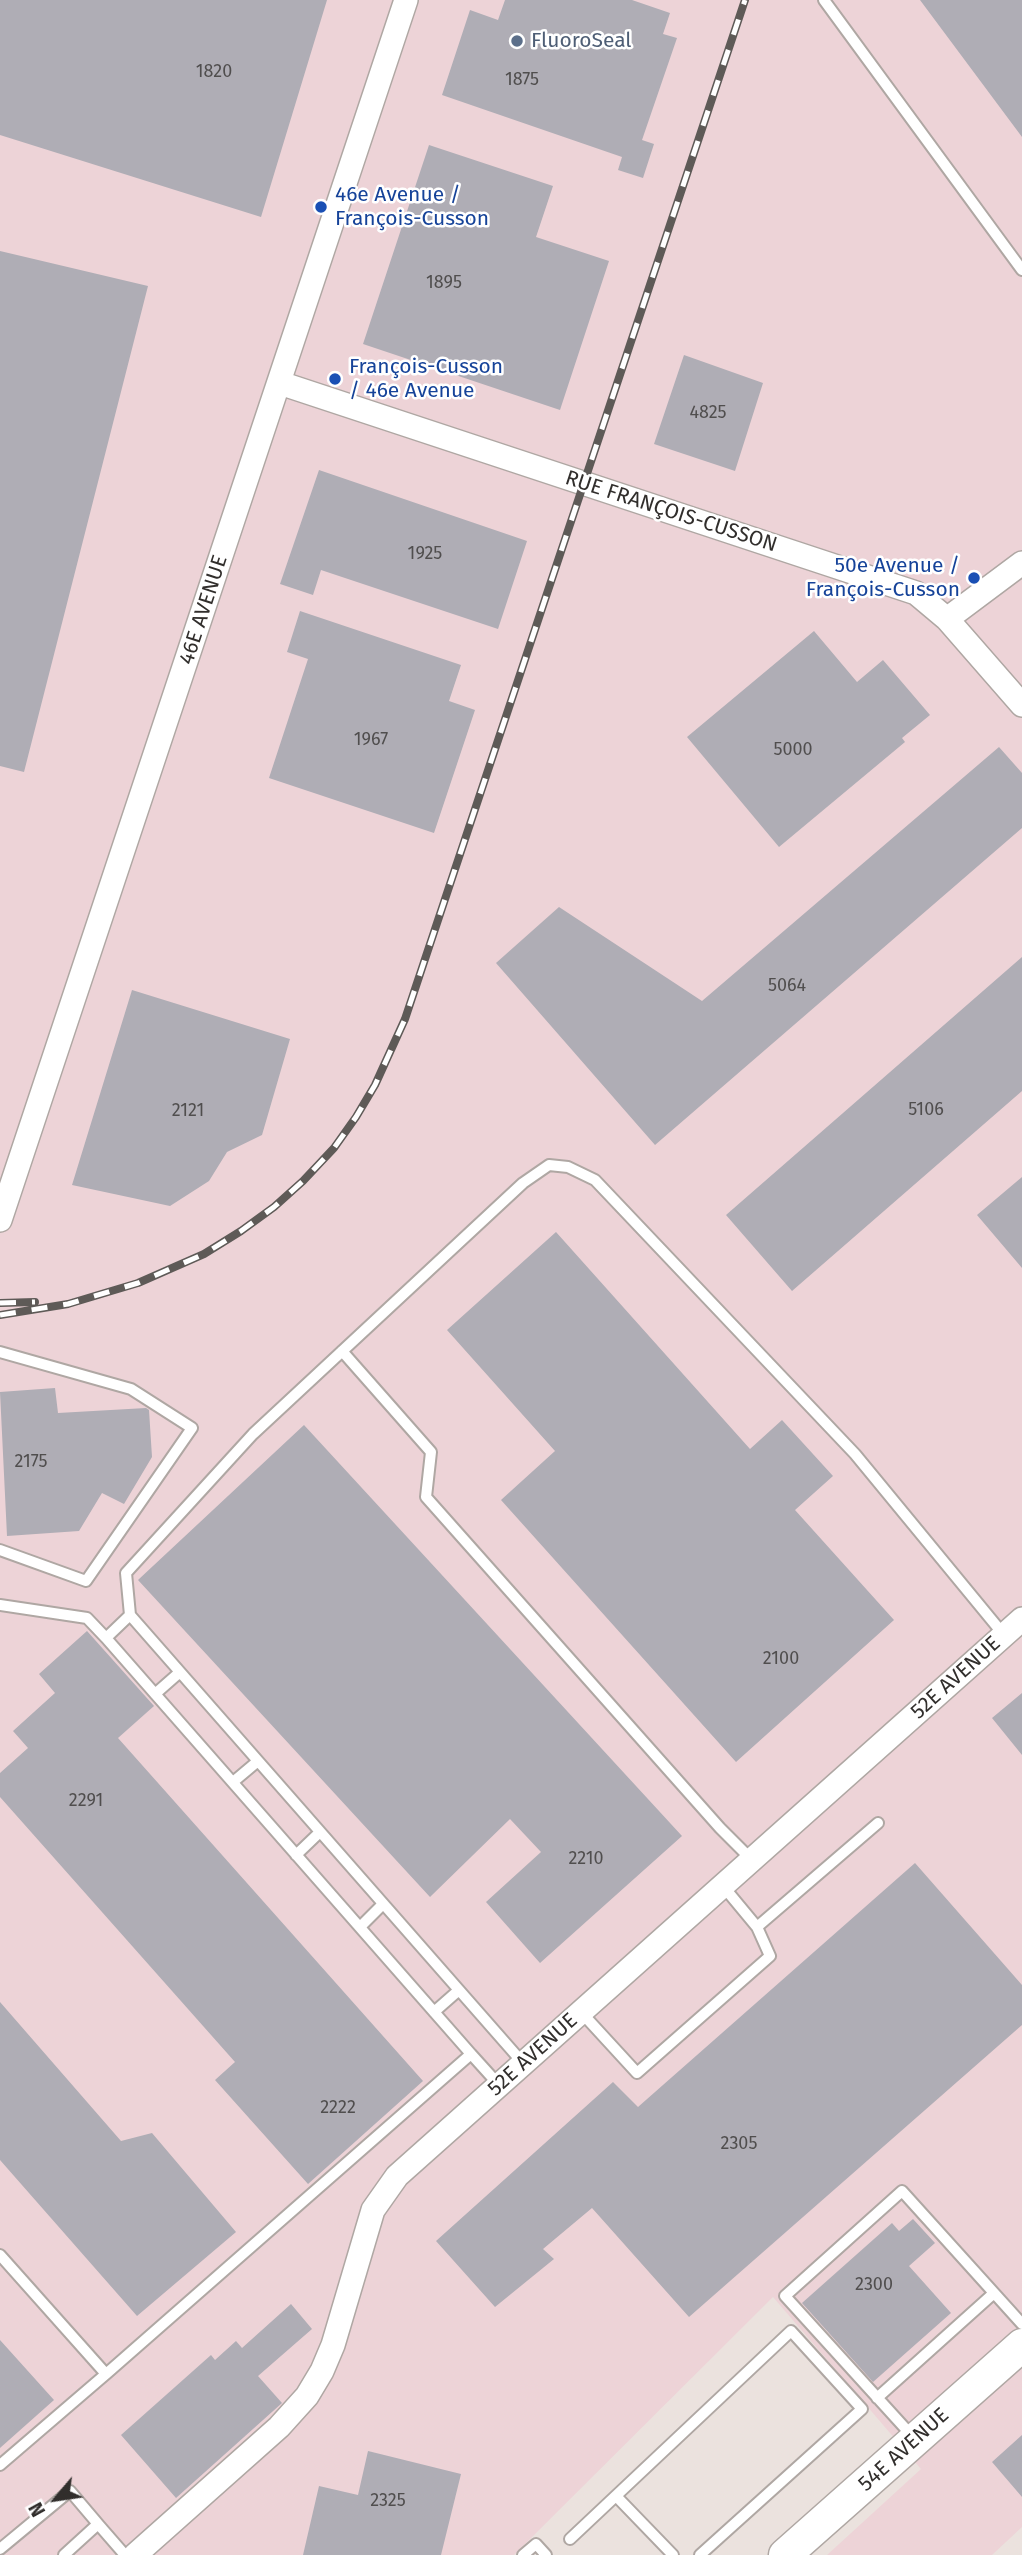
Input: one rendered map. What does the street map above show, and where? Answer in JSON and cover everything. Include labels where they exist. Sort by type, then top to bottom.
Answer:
[{"type":"street","name":"46E AVENUE","points":[[0,1220],[406,0]]},
{"type":"street","name":"RUE FRANÇOIS-CUSSON","points":[[280,383],[916,593],[947,619],[1022,705]]},
{"type":"street","points":[[947,619],[1022,563]]},
{"type":"street","name":"52E AVENUE","points":[[135,2555],[279,2427],[307,2396],[333,2345],[373,2210],[397,2176],[1022,1619]]},
{"type":"street","name":"54E AVENUE","points":[[785,2555],[1022,2345]]},
{"type":"lane","points":[[824,0],[1022,270]]},
{"type":"lane","points":[[523,2063],[130,1615],[126,1573],[253,1434],[523,1183],[549,1165],[568,1167],[595,1180],[855,1454],[1004,1634]]},
{"type":"lane","points":[[342,1351],[430,1452],[426,1497],[720,1828],[752,1860]]},
{"type":"lane","points":[[0,1352],[131,1389],[192,1428],[86,1581],[0,1550]]},
{"type":"lane","points":[[0,1605],[87,1618],[499,2085]]},
{"type":"lane","points":[[106,1638],[130,1615]]},
{"type":"lane","points":[[155,1694],[180,1672]]},
{"type":"lane","points":[[233,1782],[258,1761]]},
{"type":"lane","points":[[757,1927],[878,1823]]},
{"type":"lane","points":[[296,1855],[320,1832]]},
{"type":"lane","points":[[580,2012],[637,2073],[770,1956],[757,1927],[723,1886]]},
{"type":"lane","points":[[360,1927],[383,1904]]},
{"type":"lane","points":[[434,2012],[459,1990]]},
{"type":"lane","points":[[0,2465],[471,2054]]},
{"type":"lane","points":[[915,2440],[785,2295],[902,2191],[1022,2324]]},
{"type":"lane","points":[[0,2255],[106,2374]]},
{"type":"lane","points":[[877,2398],[994,2293]]},
{"type":"lane","points":[[570,2539],[791,2331],[862,2409],[700,2555]]},
{"type":"lane","points":[[0,2549],[70,2491],[125,2555]]},
{"type":"lane","points":[[616,2496],[673,2555]]},
{"type":"lane","points":[[64,2555],[98,2524]]},
{"type":"lane","points":[[523,2555],[536,2544],[546,2555]]},
{"type":"shaded area","points":[[0,0],[1022,0],[1022,2527],[992,2555],[827,2555],[921,2469],[773,2297],[514,2555],[0,2555]]},
{"type":"building","points":[[0,0],[327,0],[261,217],[0,135]]},
{"type":"building","points":[[505,0],[632,0],[670,13],[663,34],[677,38],[642,140],[654,144],[643,178],[618,170],[622,157],[442,95],[470,10],[498,20]]},
{"type":"building","points":[[920,0],[1022,0],[1022,137]]},
{"type":"building","points":[[429,145],[553,186],[536,237],[609,261],[560,410],[363,344]]},
{"type":"building","points":[[0,251],[148,286],[24,772],[0,766]]},
{"type":"building","points":[[684,355],[763,383],[735,471],[654,444]]},
{"type":"building","points":[[319,470],[527,541],[498,629],[321,570],[313,595],[280,584]]},
{"type":"building","points":[[300,611],[461,665],[449,701],[475,710],[434,833],[269,778],[308,659],[287,652]]},
{"type":"building","points":[[814,631],[857,682],[883,660],[930,715],[902,738],[905,742],[779,847],[687,737]]},
{"type":"building","points":[[999,747],[1022,773],[1022,828],[655,1145],[496,963],[559,907],[702,1001]]},
{"type":"building","points":[[1022,957],[1022,1091],[792,1291],[726,1215]]},
{"type":"building","points":[[132,990],[290,1039],[262,1135],[227,1152],[209,1181],[170,1206],[72,1185]]},
{"type":"building","points":[[1022,1177],[1022,1268],[977,1215]]},
{"type":"building","points":[[556,1232],[750,1449],[782,1420],[833,1476],[795,1510],[894,1620],[736,1762],[501,1500],[555,1451],[447,1330]]},
{"type":"building","points":[[55,1388],[58,1413],[149,1410],[152,1457],[124,1504],[102,1493],[79,1531],[7,1536],[0,1392]]},
{"type":"building","points":[[304,1425],[682,1836],[540,1963],[486,1902],[541,1852],[510,1819],[430,1897],[138,1580]]},
{"type":"building","points":[[87,1631],[154,1706],[118,1738],[423,2081],[308,2184],[215,2080],[235,2062],[0,1797],[0,1773],[28,1748],[13,1731],[55,1693],[39,1674]]},
{"type":"building","points":[[1022,1693],[1022,1755],[992,1718]]},
{"type":"building","points":[[915,1863],[1022,1985],[1022,2025],[689,2317],[592,2208],[543,2249],[554,2259],[495,2307],[436,2241],[613,2082],[638,2107]]},
{"type":"building","points":[[0,2002],[121,2141],[152,2133],[236,2232],[137,2316],[0,2160]]},
{"type":"building","points":[[913,2219],[935,2243],[909,2266],[951,2313],[873,2382],[802,2303],[892,2223],[899,2231]]},
{"type":"building","points":[[291,2304],[312,2329],[258,2376],[282,2403],[176,2498],[121,2435],[211,2355],[215,2360],[236,2341],[242,2348]]},
{"type":"building","points":[[0,2340],[54,2400],[0,2448]]},
{"type":"building","points":[[1022,2435],[1022,2497],[992,2462]]},
{"type":"building","points":[[368,2451],[461,2474],[441,2555],[303,2555],[319,2486],[358,2495]]},
{"type":"railway","points":[[0,1315],[68,1304],[138,1283],[204,1254],[274,1207],[303,1181],[334,1148],[375,1085],[405,1019],[745,0]]},
{"type":"railway","points":[[0,1303],[35,1302]]},
{"type":"place","name":"FluoroSeal","points":[[517,41]]},
{"type":"place","name":"46e Avenue / François-Cusson","points":[[321,207]]},
{"type":"place","name":"François-Cusson / 46e Avenue","points":[[335,379]]},
{"type":"place","name":"50e Avenue / François-Cusson","points":[[974,578]]}]
